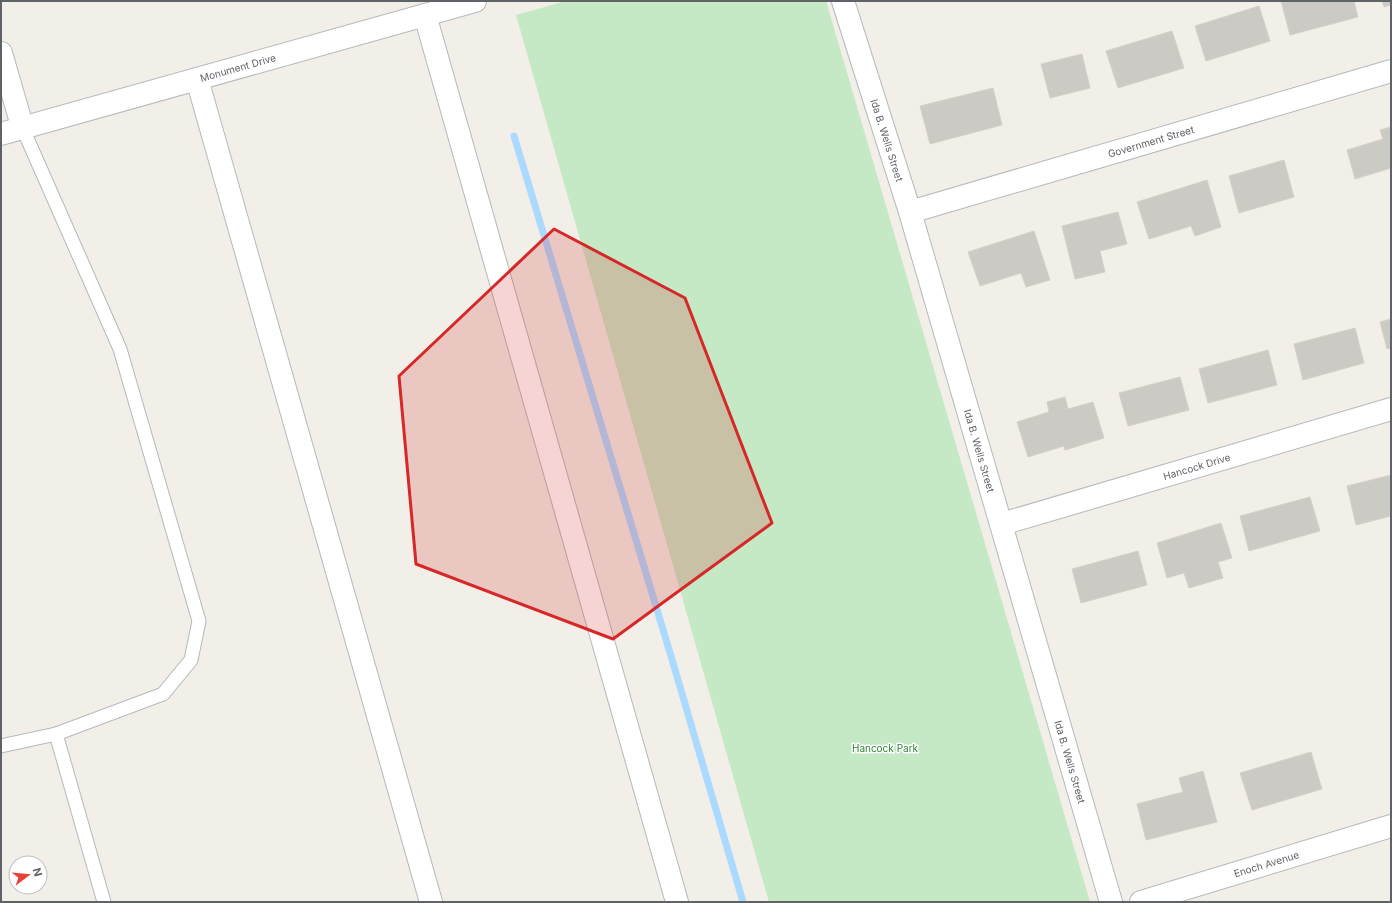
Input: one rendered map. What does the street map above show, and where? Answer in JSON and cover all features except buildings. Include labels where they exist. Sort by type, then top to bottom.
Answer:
[{"type":"street","name":"Monument Drive","points":[[1,134],[475,1]]},
{"type":"street","name":"Ida B. Wells Street","points":[[843,1],[910,212],[1111,902]]},
{"type":"street","points":[[425,15],[678,902]]},
{"type":"street","points":[[1,53],[22,128]]},
{"type":"street","name":"Government Street","points":[[910,212],[1391,71]]},
{"type":"street","points":[[197,79],[431,902]]},
{"type":"street","name":"Hancock Drive","points":[[1002,524],[1391,409]]},
{"type":"street","name":"Enoch Avenue","points":[[1141,902],[1391,826]]},
{"type":"lane","points":[[1,746],[56,734],[163,694],[191,660],[200,621],[120,349],[22,128]]},
{"type":"lane","points":[[56,734],[104,902]]},
{"type":"highlighted area","points":[[554,229],[685,298],[772,523],[613,639],[416,564],[399,376]]},
{"type":"green space","name":"Hancock Park","points":[[566,1],[826,1],[1090,902],[769,902],[516,15]]},
{"type":"waterway","points":[[514,136],[671,656],[743,902]]}]
